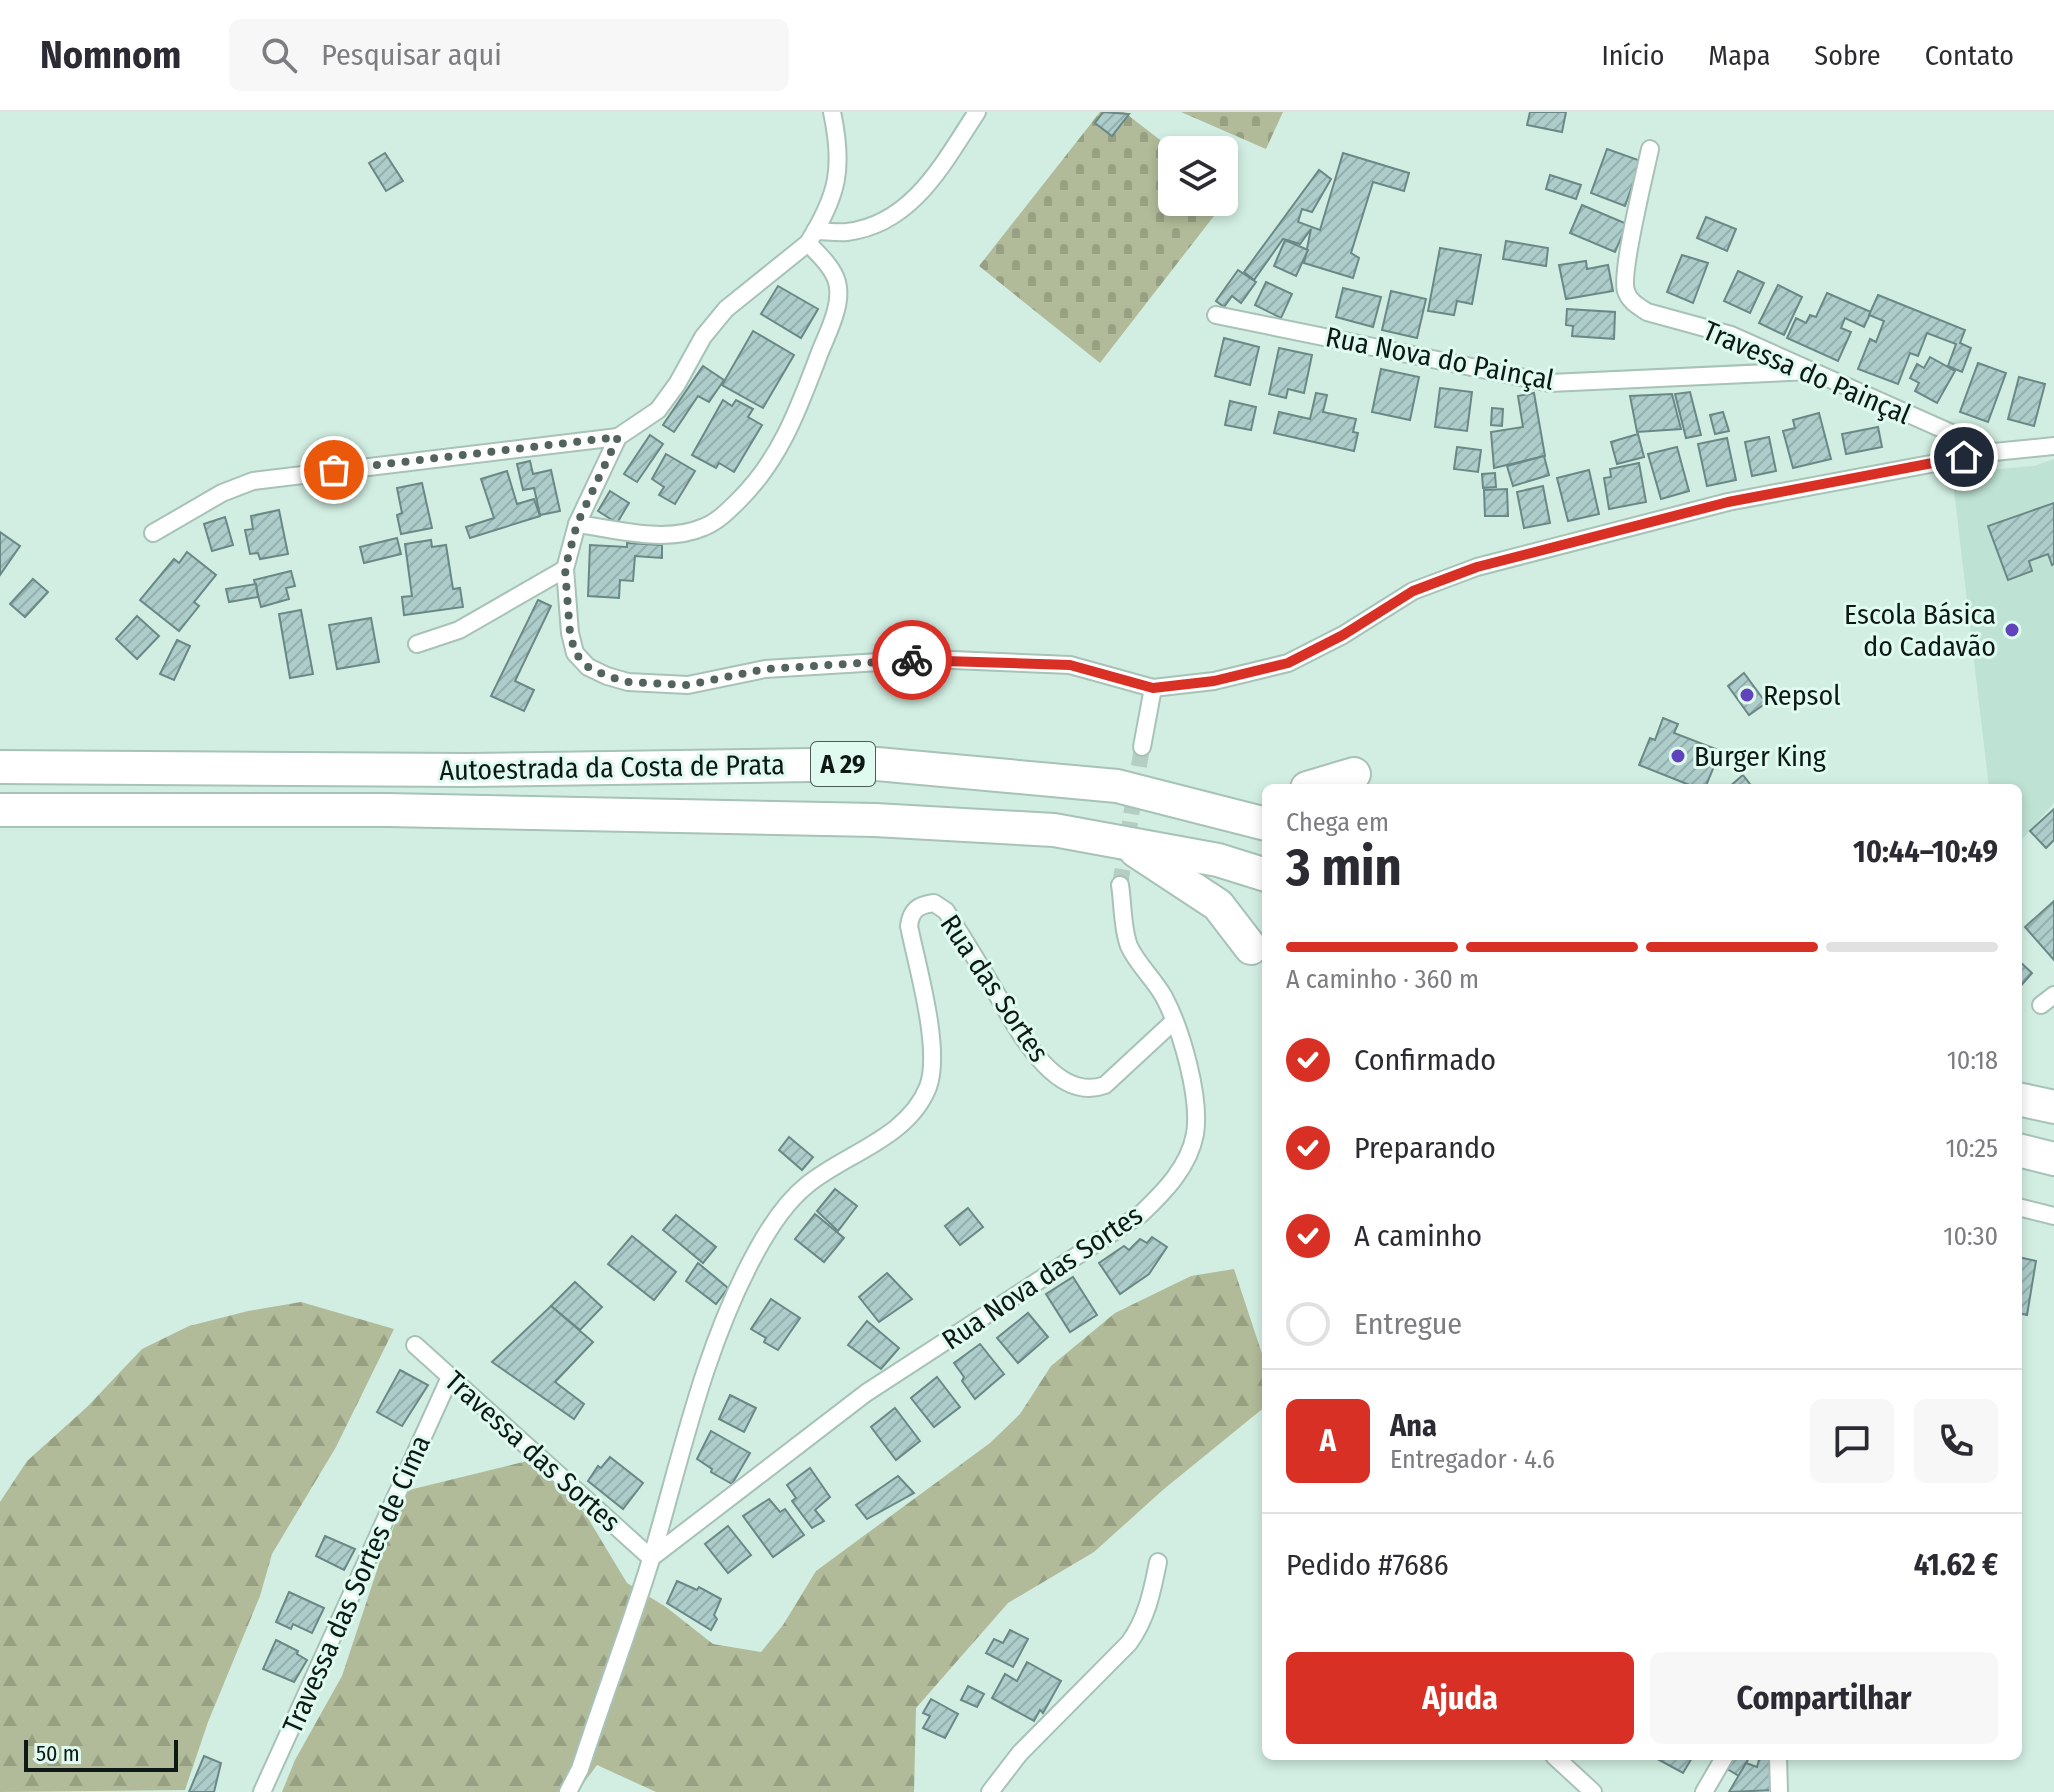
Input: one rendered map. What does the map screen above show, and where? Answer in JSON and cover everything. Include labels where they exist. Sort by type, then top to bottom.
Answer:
[{"type":"highway","name":"Autoestrada da Costa de Prata","points":[[0,767],[468,770],[877,764],[1117,786],[1262,823]]},
{"type":"highway","points":[[1320,784],[1354,774]]},
{"type":"highway","points":[[1214,810],[1262,800]]},
{"type":"highway","name":"Autoestrada da Costa de Prata","points":[[0,810],[387,810],[875,820],[1054,830],[1218,860],[1262,874]]},
{"type":"highway","points":[[1120,840],[1218,905],[1251,948]]},
{"type":"highway","points":[[2022,1100],[2054,1107]]},
{"type":"highway","points":[[2022,1151],[2054,1159]]},
{"type":"street","points":[[153,533],[222,493],[253,481],[618,437],[658,410],[677,384],[703,337],[726,309],[811,237],[839,179],[840,158],[832,112]]},
{"type":"street","points":[[811,237],[847,232],[886,221],[902,210],[931,181],[977,112]]},
{"type":"street","name":"Travessa do Painçal","points":[[1650,149],[1625,274],[1627,295],[1647,312],[1731,335],[1994,452]]},
{"type":"street","points":[[577,524],[642,533],[684,534],[706,527],[726,513],[761,475],[793,425],[833,320],[839,293],[837,279],[811,237]]},
{"type":"street","name":"Rua Nova do Painçal","points":[[1216,315],[1550,383],[1810,371]]},
{"type":"street","points":[[618,437],[577,524],[565,569],[570,633],[575,653],[588,667],[607,676],[628,682],[688,685],[765,669],[929,659],[1070,665],[1153,688],[1214,681],[1288,663],[1343,635],[1413,591],[1477,567],[1728,502],[1994,452],[2054,446]]},
{"type":"street","points":[[417,644],[459,630],[565,569]]},
{"type":"street","points":[[1142,747],[1153,688]]},
{"type":"street","name":"Rua Nova das Sortes","points":[[651,1558],[866,1393],[1141,1214],[1169,1187],[1187,1157],[1195,1133],[1194,1098],[1187,1057],[1164,998],[1129,945],[1120,885]]},
{"type":"street","name":"Rua das Sortes","points":[[651,1558],[698,1391],[734,1299],[756,1253],[778,1216],[806,1185],[895,1129],[920,1103],[929,1085],[932,1048],[909,926],[911,914],[921,905],[934,903],[946,911],[1030,1048],[1050,1070],[1077,1086],[1091,1090],[1105,1085],[1173,1022]]},
{"type":"street","points":[[2022,1208],[2054,1216]]},
{"type":"street","name":"Travessa das Sortes","points":[[415,1345],[651,1558]]},
{"type":"street","name":"Travessa das Sortes de Cima","points":[[262,1792],[450,1377]]},
{"type":"street","points":[[568,1792],[580,1769],[651,1558]]},
{"type":"street","points":[[990,1792],[1020,1753],[1134,1637],[1150,1603],[1158,1562]]},
{"type":"street","points":[[1558,1760],[1593,1792]]},
{"type":"street","points":[[1704,1792],[1723,1760]]},
{"type":"street","points":[[1778,1760],[1779,1792]]},
{"type":"shaded area","name":"Escola Básica do Cadavão","points":[[2054,459],[2054,803],[2022,839],[2022,784],[1989,784],[1952,473],[2034,466]]},
{"type":"green space","points":[[1100,112],[1124,112],[1158,138],[1158,216],[1214,216],[1100,363],[979,266]]},
{"type":"green space","points":[[1181,112],[1283,112],[1266,149]]},
{"type":"green space","points":[[1234,1269],[1262,1354],[1262,1409],[1164,1489],[1094,1552],[1008,1603],[916,1708],[914,1792],[656,1792],[597,1765],[577,1792],[282,1792],[295,1760],[342,1676],[382,1555],[409,1490],[539,1458],[586,1515],[627,1583],[666,1607],[713,1644],[761,1652],[783,1625],[816,1571],[990,1443],[1020,1414],[1051,1366],[1115,1313],[1191,1276]]},
{"type":"green space","points":[[301,1302],[394,1329],[336,1447],[272,1554],[260,1596],[208,1722],[185,1790],[0,1792],[0,1502],[27,1461],[87,1407],[142,1349],[189,1326]]},
{"type":"building","points":[[1103,112],[1129,114],[1112,136],[1095,123]]},
{"type":"building","points":[[1530,112],[1566,112],[1562,132],[1527,125]]},
{"type":"building","points":[[1607,149],[1641,161],[1625,206],[1591,193]]},
{"type":"building","points":[[385,153],[403,181],[386,191],[369,163]]},
{"type":"building","points":[[1343,153],[1409,173],[1404,191],[1373,182],[1351,253],[1359,258],[1353,278],[1304,263],[1311,229],[1300,244],[1283,239],[1254,280],[1244,272],[1319,170],[1331,179],[1312,212],[1302,209],[1298,222],[1320,230]]},
{"type":"building","points":[[1550,175],[1581,185],[1576,199],[1546,189]]},
{"type":"building","points":[[1582,205],[1627,224],[1615,252],[1570,233]]},
{"type":"building","points":[[1706,217],[1736,229],[1727,251],[1697,238]]},
{"type":"building","points":[[1285,240],[1308,250],[1296,276],[1274,266]]},
{"type":"building","points":[[1506,241],[1548,248],[1546,266],[1503,259]]},
{"type":"building","points":[[1440,248],[1481,255],[1472,304],[1457,301],[1454,315],[1428,311]]},
{"type":"building","points":[[1682,255],[1708,263],[1693,303],[1667,292]]},
{"type":"building","points":[[1586,261],[1587,269],[1608,265],[1613,291],[1566,299],[1559,265]]},
{"type":"building","points":[[1238,270],[1256,282],[1241,303],[1232,296],[1224,307],[1216,301]]},
{"type":"building","points":[[1738,271],[1764,283],[1750,313],[1724,301]]},
{"type":"building","points":[[1266,282],[1292,294],[1281,318],[1255,305]]},
{"type":"building","points":[[1778,285],[1802,297],[1784,335],[1759,323]]},
{"type":"building","points":[[778,286],[818,309],[801,338],[761,314]]},
{"type":"building","points":[[1343,288],[1381,297],[1373,327],[1336,317]]},
{"type":"building","points":[[1391,291],[1426,299],[1417,338],[1382,330]]},
{"type":"building","points":[[1827,293],[1871,312],[1864,327],[1845,318],[1841,328],[1851,332],[1838,361],[1787,338],[1796,318],[1806,323],[1810,315],[1816,317]]},
{"type":"building","points":[[1878,295],[1965,330],[1960,343],[1971,348],[1962,372],[1948,366],[1956,344],[1927,333],[1918,356],[1910,353],[1898,384],[1858,369],[1870,339],[1876,342],[1884,321],[1869,315]]},
{"type":"building","points":[[1567,309],[1615,312],[1614,339],[1572,336],[1573,326],[1566,325]]},
{"type":"building","points":[[753,331],[794,355],[763,408],[722,385]]},
{"type":"building","points":[[1224,338],[1259,347],[1250,385],[1215,376]]},
{"type":"building","points":[[1279,348],[1312,355],[1304,393],[1288,389],[1286,398],[1269,394]]},
{"type":"building","points":[[1930,357],[1955,371],[1937,403],[1915,391],[1919,383],[1910,378],[1917,364],[1924,368]]},
{"type":"building","points":[[1978,363],[2006,373],[1988,422],[1960,412]]},
{"type":"building","points":[[703,366],[724,380],[709,402],[698,396],[674,432],[663,425]]},
{"type":"building","points":[[1381,369],[1419,377],[1410,420],[1372,412]]},
{"type":"building","points":[[2019,377],[2045,384],[2034,426],[2008,419]]},
{"type":"building","points":[[1440,388],[1472,392],[1467,431],[1435,427]]},
{"type":"building","points":[[1690,392],[1701,435],[1686,438],[1675,394]]},
{"type":"building","points":[[1316,393],[1327,395],[1323,412],[1356,419],[1353,432],[1358,433],[1354,451],[1274,433],[1279,412],[1310,419]]},
{"type":"building","points":[[1534,393],[1545,456],[1494,468],[1491,432],[1523,427],[1518,396]]},
{"type":"building","points":[[1672,394],[1681,429],[1637,432],[1630,396]]},
{"type":"building","points":[[723,400],[732,406],[736,400],[753,409],[748,417],[762,425],[734,472],[719,463],[716,468],[692,455]]},
{"type":"building","points":[[1230,401],[1256,407],[1251,430],[1225,425]]},
{"type":"building","points":[[1492,408],[1503,409],[1502,426],[1491,425]]},
{"type":"building","points":[[1723,412],[1729,431],[1715,434],[1710,415]]},
{"type":"building","points":[[1819,413],[1831,459],[1793,468],[1783,431],[1795,428],[1793,420]]},
{"type":"building","points":[[1878,427],[1882,447],[1846,454],[1842,434]]},
{"type":"building","points":[[1638,434],[1644,457],[1617,464],[1611,442]]},
{"type":"building","points":[[650,435],[663,444],[637,482],[624,474]]},
{"type":"building","points":[[1769,437],[1776,471],[1752,476],[1745,442]]},
{"type":"building","points":[[1727,438],[1736,480],[1707,486],[1698,444]]},
{"type":"building","points":[[1457,447],[1481,450],[1478,472],[1454,469]]},
{"type":"building","points":[[1677,447],[1689,491],[1661,499],[1648,454]]},
{"type":"building","points":[[666,454],[695,471],[675,504],[659,495],[664,487],[652,479]]},
{"type":"building","points":[[1544,456],[1549,475],[1513,486],[1507,466]]},
{"type":"building","points":[[530,461],[533,474],[551,470],[560,511],[540,515],[534,488],[523,490],[517,464]]},
{"type":"building","points":[[1639,463],[1646,502],[1609,509],[1604,478],[1611,477],[1610,469]]},
{"type":"building","points":[[1589,470],[1599,514],[1568,521],[1557,478]]},
{"type":"building","points":[[507,471],[517,504],[534,499],[540,516],[470,538],[466,527],[494,518],[481,479]]},
{"type":"building","points":[[1495,473],[1496,487],[1483,488],[1482,474]]},
{"type":"building","points":[[422,483],[432,528],[401,534],[397,515],[402,513],[397,488]]},
{"type":"building","points":[[1543,486],[1550,523],[1524,528],[1517,492]]},
{"type":"building","points":[[1507,489],[1508,516],[1485,516],[1484,490]]},
{"type":"building","points":[[610,491],[629,503],[617,523],[598,511]]},
{"type":"building","points":[[2054,503],[2054,564],[2048,554],[2029,561],[2032,571],[2008,580],[1988,526]]},
{"type":"building","points":[[279,510],[288,554],[260,559],[258,553],[250,554],[245,530],[253,529],[251,516]]},
{"type":"building","points":[[225,517],[233,545],[212,551],[204,524]]},
{"type":"building","points":[[0,532],[20,546],[0,575]]},
{"type":"building","points":[[397,538],[401,554],[364,563],[360,547]]},
{"type":"building","points":[[431,540],[432,547],[446,545],[453,589],[460,588],[463,607],[404,615],[402,597],[412,596],[405,544]]},
{"type":"building","points":[[627,543],[662,545],[662,558],[635,556],[633,581],[620,580],[619,598],[588,596],[590,545],[627,547]]},
{"type":"building","points":[[187,552],[216,575],[194,602],[199,606],[179,631],[140,600],[174,559],[179,563]]},
{"type":"building","points":[[291,571],[295,586],[286,588],[289,599],[261,607],[254,580]]},
{"type":"building","points":[[33,579],[48,592],[25,617],[10,604]]},
{"type":"building","points":[[256,584],[258,597],[229,602],[226,589]]},
{"type":"building","points":[[538,600],[551,606],[515,681],[534,690],[524,711],[491,696]]},
{"type":"building","points":[[301,610],[313,674],[290,678],[279,614]]},
{"type":"building","points":[[137,616],[159,636],[137,659],[116,639]]},
{"type":"building","points":[[371,618],[379,662],[337,669],[329,625]]},
{"type":"building","points":[[177,640],[190,646],[174,680],[160,674]]},
{"type":"building","name":"Repsol","points":[[1744,673],[1766,703],[1749,715],[1728,686]]},
{"type":"building","name":"Burger King","points":[[1663,718],[1678,724],[1674,733],[1716,749],[1711,763],[1715,764],[1707,784],[1687,784],[1639,765],[1650,738],[1655,740]]},
{"type":"building","points":[[1743,775],[1750,784],[1733,784]]},
{"type":"building","points":[[2054,809],[2054,840],[2046,848],[2030,831]]},
{"type":"building","points":[[2054,901],[2054,960],[2025,927]]},
{"type":"building","points":[[2022,964],[2032,973],[2022,984]]},
{"type":"building","points":[[789,1137],[813,1157],[802,1170],[779,1150]]},
{"type":"building","points":[[835,1189],[857,1206],[838,1231],[817,1211]]},
{"type":"building","points":[[968,1208],[983,1227],[960,1245],[945,1226]]},
{"type":"building","points":[[815,1214],[844,1238],[824,1262],[795,1239]]},
{"type":"building","points":[[676,1215],[716,1247],[703,1263],[663,1230]]},
{"type":"building","points":[[632,1236],[676,1272],[654,1300],[608,1264]]},
{"type":"building","points":[[1152,1237],[1167,1247],[1149,1274],[1120,1294],[1099,1263],[1124,1246],[1129,1250],[1140,1239],[1147,1243]]},
{"type":"building","points":[[2022,1258],[2036,1261],[2027,1315],[2022,1314]]},
{"type":"building","points":[[698,1263],[728,1288],[716,1304],[686,1281]]},
{"type":"building","points":[[887,1273],[912,1299],[879,1322],[859,1297]]},
{"type":"building","points":[[1073,1277],[1097,1315],[1070,1332],[1046,1294]]},
{"type":"building","points":[[575,1282],[602,1307],[580,1330],[551,1306]]},
{"type":"building","points":[[771,1299],[800,1318],[778,1350],[751,1329]]},
{"type":"building","points":[[551,1306],[593,1342],[555,1382],[584,1404],[574,1419],[492,1362]]},
{"type":"building","points":[[1028,1313],[1048,1337],[1018,1363],[997,1338]]},
{"type":"building","points":[[867,1321],[899,1348],[881,1369],[848,1345]]},
{"type":"building","points":[[980,1344],[1004,1374],[975,1399],[954,1363]]},
{"type":"building","points":[[400,1370],[428,1385],[402,1426],[377,1412]]},
{"type":"building","points":[[937,1377],[960,1407],[934,1427],[911,1398]]},
{"type":"building","points":[[730,1395],[756,1408],[744,1432],[719,1419]]},
{"type":"building","points":[[895,1408],[920,1441],[896,1460],[871,1427]]},
{"type":"building","points":[[711,1431],[750,1453],[732,1484],[711,1472],[712,1469],[697,1459]]},
{"type":"building","points":[[610,1457],[643,1483],[623,1509],[588,1481],[598,1466],[601,1468]]},
{"type":"building","points":[[810,1468],[830,1497],[815,1510],[824,1521],[812,1528],[792,1501],[796,1498],[787,1485]]},
{"type":"building","points":[[898,1476],[914,1493],[867,1519],[856,1505]]},
{"type":"building","points":[[769,1499],[780,1512],[785,1509],[804,1535],[773,1557],[743,1516]]},
{"type":"building","points":[[728,1526],[751,1555],[728,1573],[705,1544]]},
{"type":"building","points":[[325,1536],[355,1549],[344,1570],[316,1556]]},
{"type":"building","points":[[677,1581],[697,1590],[699,1587],[721,1599],[711,1630],[667,1603]]},
{"type":"building","points":[[289,1592],[324,1608],[312,1633],[293,1624],[291,1629],[276,1622]]},
{"type":"building","points":[[1010,1630],[1028,1639],[1013,1667],[986,1653],[994,1639],[1003,1643]]},
{"type":"building","points":[[276,1640],[298,1651],[297,1654],[307,1660],[294,1682],[263,1669]]},
{"type":"building","points":[[1027,1662],[1061,1681],[1043,1713],[1040,1710],[1034,1721],[992,1698],[1005,1674],[1017,1681]]},
{"type":"building","points":[[968,1686],[984,1694],[977,1707],[961,1700]]},
{"type":"building","points":[[931,1699],[958,1714],[945,1738],[923,1728],[930,1716],[923,1713]]},
{"type":"building","points":[[204,1756],[221,1763],[214,1792],[189,1792]]},
{"type":"building","points":[[1659,1760],[1691,1760],[1683,1773]]},
{"type":"building","points":[[1728,1760],[1748,1760],[1739,1776],[1724,1767]]},
{"type":"building","points":[[1759,1760],[1773,1760],[1775,1790],[1729,1792],[1746,1763],[1757,1767]]},
{"type":"tunnel","points":[[1120,885],[1142,747]]},
{"type":"way so far","points":[[334,470],[618,437],[577,524],[565,569],[570,633],[575,653],[588,667],[628,682],[688,685],[765,669],[912,660]]},
{"type":"place","name":"Escola Básica do Cadavão","points":[[2012,630]]},
{"type":"place","name":"Repsol","points":[[1747,695]]},
{"type":"place","name":"Burger King","points":[[1678,756]]},
{"type":"route","points":[[912,660],[1070,665],[1153,688],[1214,681],[1288,663],[1343,635],[1413,591],[1477,567],[1728,502],[1964,457]]}]
